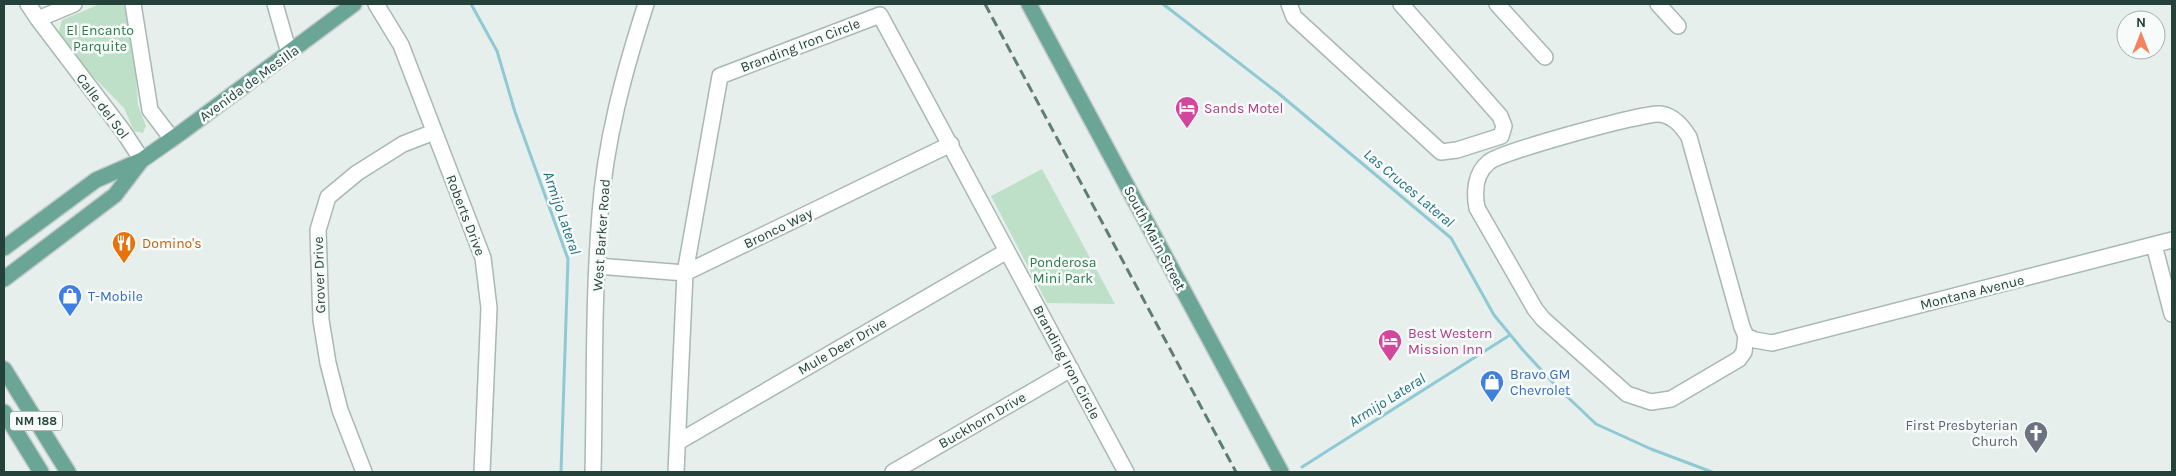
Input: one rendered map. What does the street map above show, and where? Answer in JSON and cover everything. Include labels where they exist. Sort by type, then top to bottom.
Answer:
[{"type":"main road","name":"Avenida de Mesilla","points":[[4,248],[96,180],[142,160],[354,4]]},
{"type":"main road","name":"South Main Street","points":[[1029,4],[1281,472]]},
{"type":"main road","name":"Avenida de Mesilla","points":[[4,279],[115,195],[142,160]]},
{"type":"main road","name":"NM 188","points":[[4,369],[68,472]]},
{"type":"main road","name":"NM 188","points":[[4,412],[41,472]]},
{"type":"street","name":"Calle del Sol","points":[[28,4],[123,131],[142,160]]},
{"type":"street","points":[[38,19],[74,4]]},
{"type":"street","points":[[133,4],[150,110],[172,139]]},
{"type":"street","points":[[275,4],[289,53]]},
{"type":"street","name":"Roberts Drive","points":[[376,4],[401,45],[483,258],[489,308],[482,472]]},
{"type":"street","name":"West Barker Road","points":[[593,472],[597,266],[600,213],[614,118],[627,64],[646,4]]},
{"type":"street","points":[[1289,4],[1294,17],[1440,152],[1457,150],[1501,136],[1504,126],[1500,116],[1401,4]]},
{"type":"street","points":[[1497,4],[1545,57]]},
{"type":"street","points":[[1658,4],[1678,26]]},
{"type":"street","name":"Branding Iron Circle","points":[[676,472],[685,273],[720,76],[880,15],[1126,472]]},
{"type":"street","points":[[1658,114],[1670,117],[1679,123],[1689,137],[1746,336],[1744,352],[1739,359],[1671,399],[1651,402],[1627,394],[1543,319],[1535,308],[1477,208],[1475,197],[1480,172],[1488,162],[1502,155],[1539,144],[1636,117],[1658,114]]},
{"type":"street","name":"Grover Drive","points":[[364,472],[340,410],[328,363],[321,320],[318,230],[328,198],[357,172],[404,144],[434,132]]},
{"type":"street","name":"Bronco Way","points":[[685,273],[951,144]]},
{"type":"street","name":"Montana Avenue","points":[[1746,336],[1755,340],[1772,343],[2172,240]]},
{"type":"street","points":[[2154,245],[2172,314]]},
{"type":"street","name":"Mule Deer Drive","points":[[678,442],[1006,251]]},
{"type":"street","points":[[597,266],[685,273]]},
{"type":"street","name":"Buckhorn Drive","points":[[893,472],[1071,368]]},
{"type":"green space","name":"El Encanto Parquite","points":[[100,4],[123,4],[133,35],[138,105],[146,126],[143,133],[134,131],[124,108],[71,54],[58,34],[62,20]]},
{"type":"green space","name":"Ponderosa Mini Park","points":[[1042,169],[1115,304],[1047,303],[991,196]]},
{"type":"waterway","name":"Armijo Lateral","points":[[471,4],[497,51],[515,112],[568,259],[561,472]]},
{"type":"waterway","name":"Las Cruces Lateral","points":[[1163,4],[1278,93],[1451,238],[1494,315],[1558,388],[1596,424],[1651,449],[1712,472]]},
{"type":"waterway","name":"Armijo Lateral","points":[[1302,467],[1510,335]]},
{"type":"railway","points":[[985,4],[1236,472]]},
{"type":"place","name":"Sands Motel","points":[[1187,129]]},
{"type":"place","name":"Domino's","points":[[124,264]]},
{"type":"place","name":"T-Mobile","points":[[70,317]]},
{"type":"place","name":"Best Western Mission Inn","points":[[1390,362]]},
{"type":"place","name":"Bravo GM Chevrolet","points":[[1492,403]]},
{"type":"place","name":"First Presbyterian Church","points":[[2036,454]]}]
